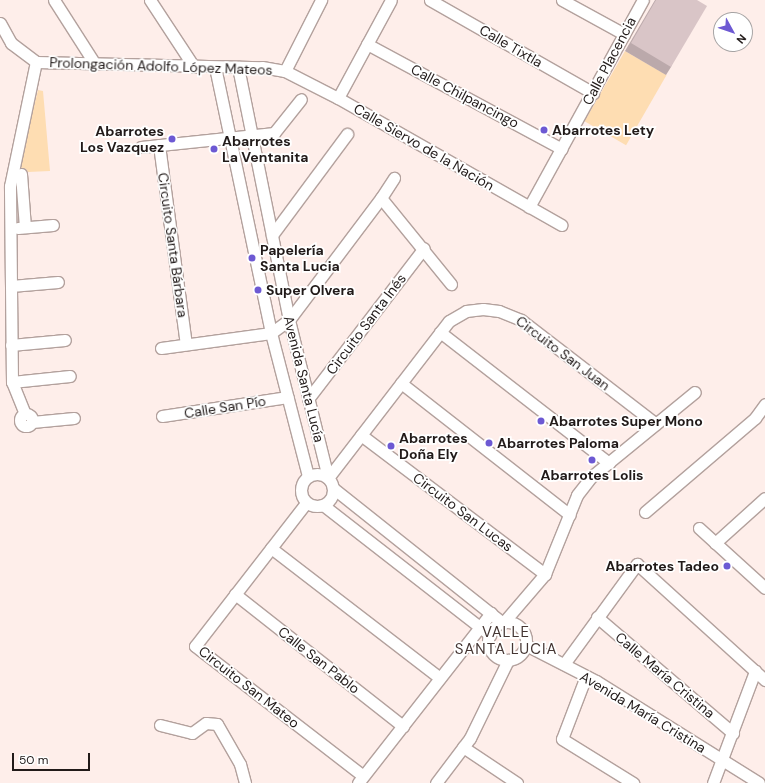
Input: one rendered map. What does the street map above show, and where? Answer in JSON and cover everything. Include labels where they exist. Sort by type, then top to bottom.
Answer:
[{"type":"street","points":[[54,0],[95,64]]},
{"type":"street","points":[[150,0],[194,66]]},
{"type":"street","points":[[285,71],[321,0]]},
{"type":"street","points":[[338,98],[391,0]]},
{"type":"street","name":"Calle Tixtla","points":[[430,0],[592,93]]},
{"type":"street","points":[[562,0],[624,34]]},
{"type":"street","name":"Calle Placencia","points":[[529,207],[643,0]]},
{"type":"street","points":[[0,23],[11,43],[36,62],[10,186],[12,382],[28,418],[74,418]]},
{"type":"street","name":"Calle Chilpancingo","points":[[367,44],[562,149]]},
{"type":"street","name":"Prolongación Adolfo López Mateos","points":[[36,62],[262,67],[285,71]]},
{"type":"street","name":"Avenida Santa Lucía","points":[[216,67],[271,333],[308,476]]},
{"type":"street","name":"Avenida Santa Lucía","points":[[238,67],[289,320],[330,483]]},
{"type":"street","name":"Calle Siervo de la Nación","points":[[285,71],[338,98],[562,225]]},
{"type":"street","points":[[142,147],[274,133],[302,99]]},
{"type":"street","points":[[272,235],[347,134]]},
{"type":"street","name":"Circuito Santa Bárbara","points":[[159,145],[186,344]]},
{"type":"street","points":[[21,174],[25,227]]},
{"type":"street","points":[[161,348],[271,333],[289,320],[381,198],[394,178]]},
{"type":"street","points":[[0,192],[10,186]]},
{"type":"street","points":[[381,198],[424,248],[452,284]]},
{"type":"street","points":[[10,229],[53,226]]},
{"type":"street","name":"Circuito Santa Inés","points":[[308,399],[424,248]]},
{"type":"street","points":[[11,286],[58,282]]},
{"type":"street","name":"Circuito San Juan","points":[[440,332],[449,322],[466,311],[488,310],[499,311],[512,315],[521,320],[656,424]]},
{"type":"street","points":[[436,783],[470,738],[508,660],[520,655],[526,645],[524,633],[521,628],[510,622],[503,622],[491,613],[330,483],[321,474],[308,476],[303,482],[300,489],[302,497],[306,503],[315,506],[323,505],[331,498],[330,483],[361,435],[440,332],[609,463]]},
{"type":"street","points":[[11,345],[65,340]]},
{"type":"street","points":[[12,382],[70,376]]},
{"type":"street","points":[[401,383],[570,515]]},
{"type":"street","points":[[508,660],[497,656],[492,652],[488,641],[490,635],[497,625],[503,622],[545,574],[577,495],[591,478],[695,392]]},
{"type":"street","name":"Calle San Pío","points":[[162,416],[288,397]]},
{"type":"street","points":[[645,512],[755,418],[765,404]]},
{"type":"street","name":"Circuito San Lucas","points":[[361,435],[545,574]]},
{"type":"street","points":[[715,543],[764,499]]},
{"type":"street","name":"Circuito San Mateo","points":[[306,503],[195,646],[361,779],[491,613]]},
{"type":"street","points":[[323,505],[490,635]]},
{"type":"street","points":[[699,528],[765,588]]},
{"type":"street","points":[[271,548],[440,678]]},
{"type":"street","points":[[404,568],[415,552]]},
{"type":"street","points":[[564,664],[637,564],[765,680]]},
{"type":"street","name":"Calle San Pablo","points":[[235,594],[403,726]]},
{"type":"street","name":"Calle María Cristina","points":[[597,618],[733,733]]},
{"type":"street","name":"Avenida María Cristina","points":[[526,645],[586,676],[759,783]]},
{"type":"street","points":[[713,783],[723,760],[755,671]]},
{"type":"street","points":[[586,676],[562,739],[634,783]]},
{"type":"street","points":[[160,725],[192,733],[206,723],[217,724],[240,764],[245,783]]},
{"type":"street","points":[[463,747],[517,783]]},
{"type":"shaded area","points":[[625,51],[667,75],[626,145],[584,121]]},
{"type":"shaded area","points":[[38,90],[43,91],[50,171],[28,172],[26,169],[19,167]]},
{"type":"building","points":[[656,0],[697,0],[707,6],[671,67],[631,43]]},
{"type":"place","name":"Abarrotes Lety","points":[[544,130]]},
{"type":"place","name":"Abarrotes Los Vazquez","points":[[172,139]]},
{"type":"place","name":"Abarrotes La Ventanita","points":[[214,149]]},
{"type":"place","name":"Papelería Santa Lucia","points":[[252,258]]},
{"type":"place","name":"Super Olvera","points":[[258,290]]},
{"type":"place","name":"Abarrotes Super Mono","points":[[541,421]]},
{"type":"place","name":"Abarrotes Paloma","points":[[489,443]]},
{"type":"place","name":"Abarrotes Doña Ely","points":[[391,446]]},
{"type":"place","name":"Abarrotes Lolis","points":[[592,460]]},
{"type":"place","name":"Abarrotes Tadeo","points":[[727,566]]},
{"type":"district","name":"VALLE SANTA LUCIA","points":[[506,640]]}]
